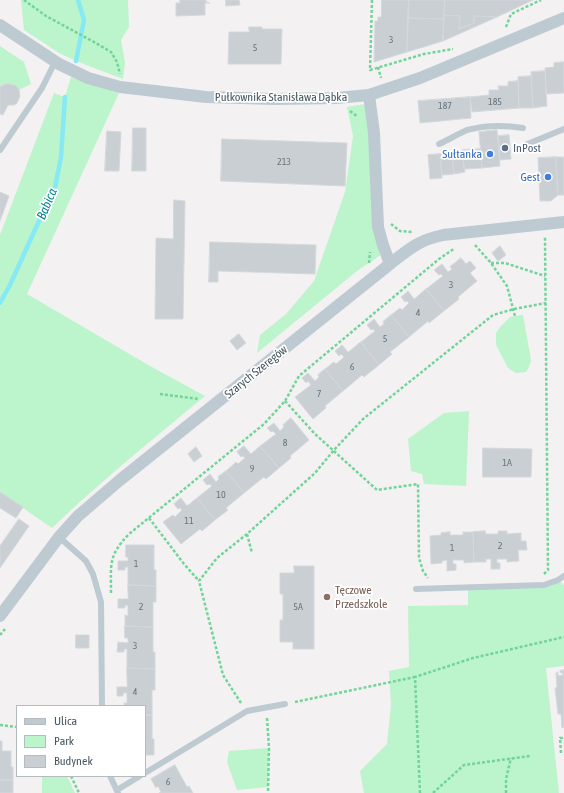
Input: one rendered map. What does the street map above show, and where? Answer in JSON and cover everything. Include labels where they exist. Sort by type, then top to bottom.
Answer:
[{"type":"street","name":"Pułkownika Stanisława Dąbka","points":[[0,25],[57,63],[88,78],[120,87],[206,97],[276,99],[328,98],[369,95],[420,78],[564,18]]},
{"type":"street","points":[[369,95],[374,133],[378,227],[390,264]]},
{"type":"street","name":"Szarych Szeregów","points":[[0,616],[60,537],[78,516],[413,246],[428,238],[443,235],[564,222]]},
{"type":"lane","points":[[0,150],[57,63]]},
{"type":"lane","points":[[439,144],[466,131],[479,128],[509,126],[523,128]]},
{"type":"lane","points":[[525,145],[564,129]]},
{"type":"lane","points":[[60,537],[86,561],[93,574],[101,602],[102,705]]},
{"type":"lane","points":[[416,588],[544,585],[564,576]]},
{"type":"lane","points":[[146,772],[247,712],[285,704]]},
{"type":"lane","points":[[110,777],[117,791],[138,777]]},
{"type":"path","points":[[24,0],[46,16],[111,52],[120,71],[120,87]]},
{"type":"path","points":[[372,0],[370,70],[424,54],[454,48]]},
{"type":"path","points":[[505,32],[511,14],[541,0]]},
{"type":"path","points":[[378,67],[382,81]]},
{"type":"path","points":[[345,110],[352,111],[358,115],[361,122]]},
{"type":"path","points":[[538,576],[544,574],[548,570],[545,237],[551,237]]},
{"type":"path","points":[[478,241],[472,242],[491,262],[507,286],[515,316]]},
{"type":"path","points":[[110,594],[111,566],[115,550],[129,534],[264,424],[285,401],[299,376],[439,259],[458,246]]},
{"type":"path","points":[[368,268],[370,250]]},
{"type":"path","points":[[491,262],[504,263],[545,276]]},
{"type":"path","points":[[199,581],[217,558],[247,534],[315,473],[363,419],[493,315],[514,309],[546,303]]},
{"type":"path","points":[[160,394],[206,400],[222,400]]},
{"type":"path","points":[[285,401],[316,434],[377,490],[418,484],[419,558],[423,571],[430,579]]},
{"type":"path","points":[[149,518],[199,581],[223,676],[247,712]]},
{"type":"path","points":[[247,534],[252,553]]},
{"type":"path","points":[[285,704],[416,677],[473,658],[564,637]]},
{"type":"path","points":[[416,677],[420,793]]},
{"type":"path","points":[[266,707],[269,748],[268,793]]},
{"type":"path","points":[[0,725],[16,727]]},
{"type":"path","points":[[561,753],[560,738],[564,738]]},
{"type":"path","points":[[433,793],[464,765],[530,756]]},
{"type":"path","points":[[506,793],[506,779],[511,758]]},
{"type":"path","points":[[71,777],[79,793]]},
{"type":"green space","points":[[21,0],[128,0],[129,27],[121,40],[125,62],[123,79],[59,53],[24,30]]},
{"type":"green space","points":[[0,46],[24,62],[31,84],[19,90],[17,86],[10,84],[0,87]]},
{"type":"green space","points":[[71,77],[119,93],[27,294],[150,366],[205,396],[108,477],[52,528],[0,492],[0,235],[54,93],[65,97]]},
{"type":"green space","points":[[371,103],[385,252],[357,271],[257,353],[260,335],[286,314],[314,281],[345,192],[353,136],[347,107]]},
{"type":"green space","points":[[523,315],[531,360],[526,372],[516,373],[508,368],[496,345],[496,333],[510,317]]},
{"type":"green space","points":[[469,411],[466,486],[424,484],[422,474],[411,471],[408,439],[444,413]]},
{"type":"green space","points":[[558,580],[564,585],[564,666],[546,668],[559,793],[364,793],[360,771],[387,744],[391,705],[389,671],[409,667],[408,606],[468,605],[468,587],[544,585]]},
{"type":"green space","points":[[269,748],[268,787],[237,790],[227,762],[229,751]]},
{"type":"green space","points":[[42,777],[67,777],[75,793],[42,793]]},
{"type":"building","points":[[180,0],[206,0],[206,2],[210,3],[205,3],[205,15],[176,16],[176,3],[180,3]]},
{"type":"building","points":[[226,0],[239,0],[240,5],[226,6]]},
{"type":"building","points":[[382,0],[409,0],[407,52],[374,62],[375,21],[378,21],[378,17],[381,17]]},
{"type":"building","points":[[409,0],[445,0],[444,19],[408,18]]},
{"type":"building","points":[[445,0],[533,0],[497,17],[474,16],[474,23],[459,29],[460,16],[444,15]]},
{"type":"building","points":[[444,15],[460,16],[459,29],[474,23],[474,16],[497,17],[443,41]]},
{"type":"building","points":[[408,18],[444,19],[443,41],[407,52]]},
{"type":"building","points":[[249,27],[262,27],[262,29],[282,29],[281,64],[228,64],[229,32],[249,32]]},
{"type":"building","points":[[564,62],[564,93],[546,94],[545,68],[554,67],[554,63]]},
{"type":"building","points":[[545,71],[547,106],[533,108],[531,72]]},
{"type":"building","points":[[531,76],[533,108],[519,108],[518,77]]},
{"type":"building","points":[[518,81],[519,108],[472,112],[470,97],[489,95],[489,90],[499,90],[498,86],[508,86],[508,82]]},
{"type":"building","points":[[6,84],[17,86],[20,96],[17,103],[14,105],[8,105],[3,115],[0,114],[0,87]]},
{"type":"building","points":[[470,97],[471,118],[420,123],[418,101]]},
{"type":"building","points":[[133,128],[146,128],[146,171],[132,171]]},
{"type":"building","name":"Sułtanka","points":[[497,130],[500,166],[482,168],[479,132]]},
{"type":"building","points":[[107,131],[121,132],[119,171],[105,171]]},
{"type":"building","name":"InPost","points":[[509,135],[511,159],[500,160],[498,136]]},
{"type":"building","points":[[222,139],[347,143],[345,186],[221,181]]},
{"type":"building","points":[[480,149],[482,168],[464,169],[462,150]]},
{"type":"building","points":[[462,152],[465,172],[454,174],[452,153]]},
{"type":"building","points":[[452,153],[454,174],[442,175],[440,154]]},
{"type":"building","points":[[440,154],[442,178],[430,179],[428,155]]},
{"type":"building","name":"Gest","points":[[556,157],[558,195],[551,201],[540,201],[538,158]]},
{"type":"building","points":[[556,157],[564,157],[564,195],[558,195]]},
{"type":"building","points":[[0,192],[9,196],[0,221]]},
{"type":"building","points":[[174,200],[185,201],[183,319],[155,319],[156,238],[173,239]]},
{"type":"building","points":[[210,242],[316,245],[315,274],[218,271],[218,282],[209,282]]},
{"type":"building","points":[[500,246],[506,255],[498,261],[492,253]]},
{"type":"building","points":[[461,258],[466,264],[470,261],[476,268],[470,273],[477,281],[458,297],[459,299],[444,311],[426,289],[443,276],[441,274],[439,275],[434,270],[442,264],[448,272],[452,269],[450,267]]},
{"type":"building","points":[[426,289],[444,311],[429,323],[428,321],[409,337],[391,315],[400,308],[402,310],[409,303],[407,301],[405,302],[401,297],[408,291],[414,299]]},
{"type":"building","points":[[391,315],[409,337],[390,352],[392,354],[379,365],[361,342],[375,331],[373,329],[371,330],[367,325],[374,319],[380,327]]},
{"type":"building","points":[[239,334],[246,343],[237,350],[230,341]]},
{"type":"building","points":[[361,342],[379,365],[364,377],[362,375],[343,391],[325,369],[334,362],[336,364],[344,357],[341,354],[339,356],[335,351],[342,345],[348,352]]},
{"type":"building","points":[[325,369],[343,391],[325,406],[326,408],[313,419],[295,397],[311,385],[308,381],[306,383],[302,378],[308,373],[315,381],[319,377],[318,375]]},
{"type":"building","points":[[291,418],[309,440],[290,456],[291,458],[279,468],[260,446],[276,434],[267,428],[274,423],[280,431],[284,427],[283,425]]},
{"type":"building","points":[[244,446],[251,454],[260,446],[279,468],[266,479],[264,477],[244,493],[226,471],[236,462],[238,464],[245,458],[243,456],[241,457],[237,452]]},
{"type":"building","points":[[196,447],[202,456],[194,462],[188,454]]},
{"type":"building","points":[[483,448],[532,449],[531,477],[483,477]]},
{"type":"building","points":[[226,471],[244,493],[226,508],[228,510],[215,520],[197,498],[212,486],[209,484],[207,485],[203,480],[210,474],[216,482],[219,479],[218,477]]},
{"type":"building","points":[[0,492],[23,507],[16,518],[0,508]]},
{"type":"building","points":[[181,498],[187,506],[197,498],[215,520],[202,531],[200,529],[181,544],[163,522],[173,515],[175,517],[182,510],[180,508],[178,509],[174,504]]},
{"type":"building","points":[[19,519],[29,526],[0,568],[0,546]]},
{"type":"building","points":[[485,531],[486,534],[498,534],[498,531],[507,531],[507,534],[521,533],[521,541],[526,541],[527,550],[518,550],[519,561],[507,562],[507,559],[497,559],[497,563],[500,563],[500,569],[491,569],[491,559],[486,559],[486,562],[474,562],[473,532]]},
{"type":"building","points":[[450,532],[450,535],[463,535],[463,532],[473,532],[474,562],[464,563],[464,560],[453,560],[453,564],[456,564],[456,570],[447,571],[447,560],[442,561],[442,563],[431,564],[430,536]]},
{"type":"building","points":[[126,545],[154,545],[154,570],[156,570],[156,586],[128,585],[128,567],[125,567],[125,570],[118,570],[118,561],[128,561],[128,557],[126,557]]},
{"type":"building","points":[[294,566],[314,566],[314,649],[293,649],[293,642],[280,642],[280,620],[283,620],[283,594],[280,594],[280,573],[294,573]]},
{"type":"building","points":[[128,585],[156,586],[156,602],[153,602],[153,627],[125,626],[125,615],[128,616],[128,606],[125,605],[125,608],[118,608],[118,599],[128,599]]},
{"type":"building","points":[[125,626],[153,627],[155,669],[127,668],[127,649],[124,649],[124,652],[117,652],[118,642],[128,643],[128,638],[125,638]]},
{"type":"building","points":[[76,635],[89,635],[89,648],[76,648]]},
{"type":"building","points":[[127,668],[155,669],[155,690],[152,690],[152,715],[146,715],[146,705],[124,705],[124,703],[127,703],[127,693],[123,693],[123,696],[117,696],[117,687],[127,687]]},
{"type":"building","points":[[564,670],[564,725],[562,728],[561,714],[558,714],[555,688],[557,687],[556,673],[558,672],[558,676],[563,675],[560,671]]},
{"type":"building","points":[[146,715],[152,715],[154,755],[146,755]]},
{"type":"building","points":[[0,741],[2,741],[2,751],[11,751],[13,780],[0,780]]},
{"type":"building","points":[[175,765],[187,787],[189,786],[193,793],[159,793],[161,792],[158,786],[156,788],[151,779]]},
{"type":"building","points":[[0,780],[13,780],[13,793],[0,793]]},
{"type":"waterway","name":"Babica","points":[[76,61],[84,20],[78,0]]},
{"type":"waterway","name":"Babica","points":[[0,303],[54,193],[61,157],[65,97]]},
{"type":"place","name":"InPost","points":[[505,148]]},
{"type":"place","name":"Sułtanka","points":[[490,154]]},
{"type":"place","name":"Gest","points":[[548,177]]},
{"type":"place","name":"Tęczowe Przedszkole","points":[[327,597]]}]
